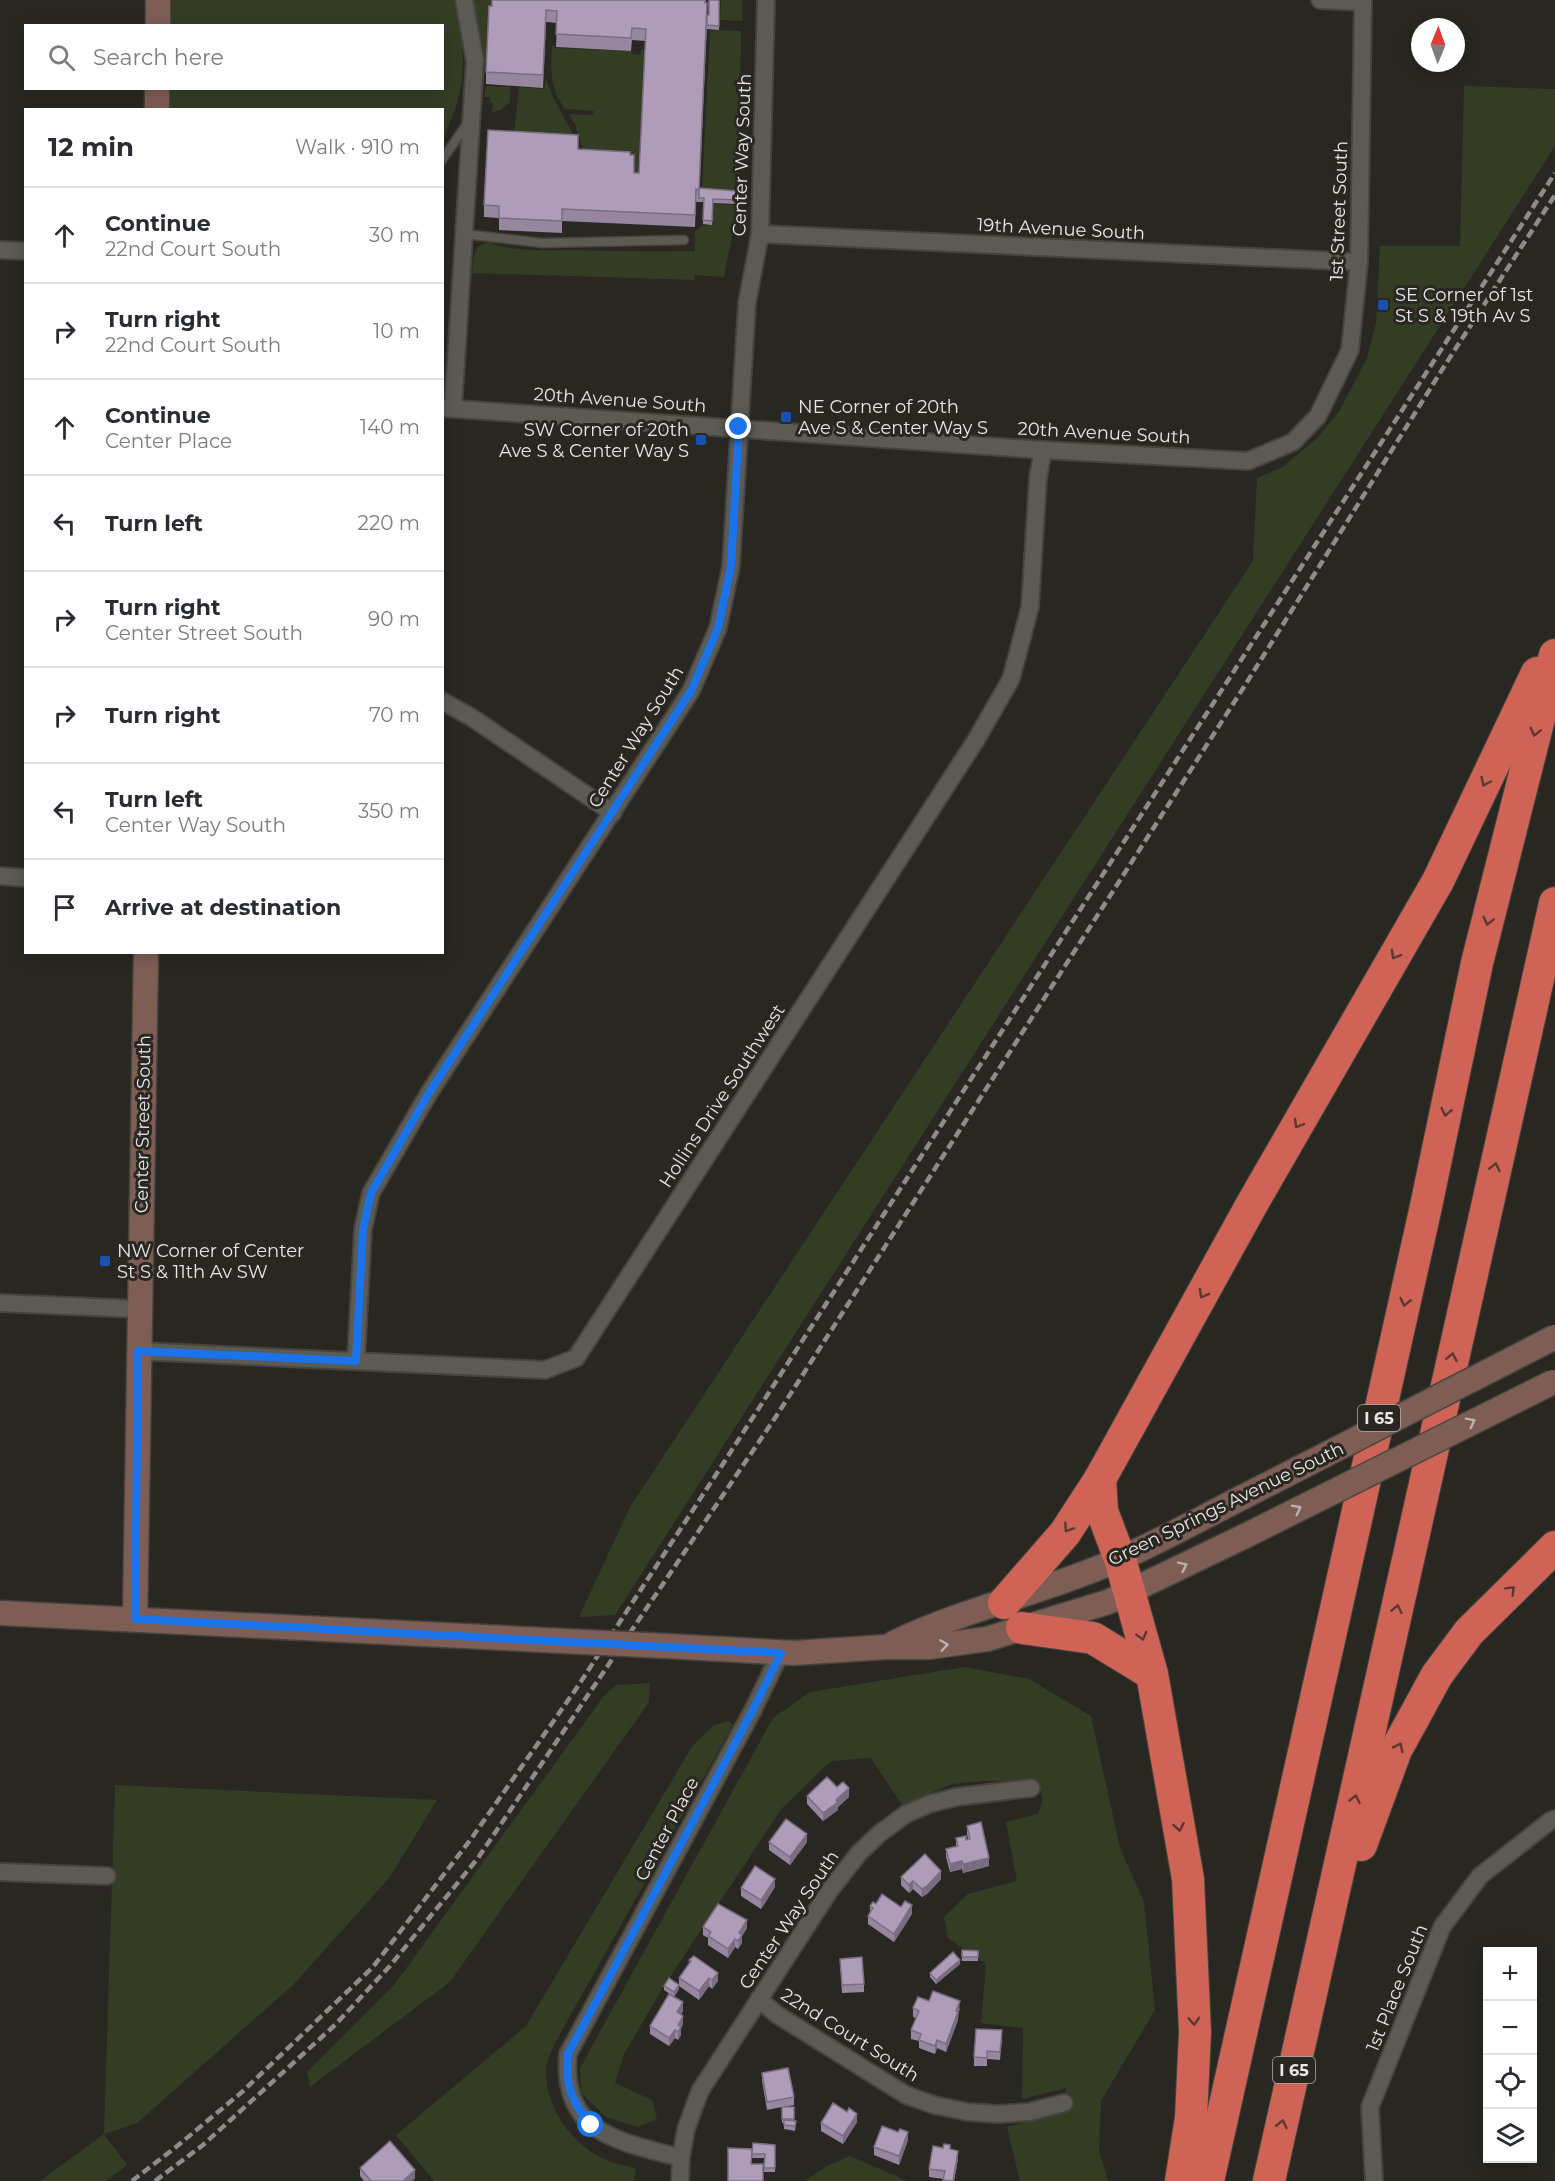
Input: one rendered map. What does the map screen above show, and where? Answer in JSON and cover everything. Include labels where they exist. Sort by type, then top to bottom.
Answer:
[{"type":"highway","points":[[1004,1603],[1065,1533],[1100,1479],[1258,1194],[1438,881],[1555,634]]},
{"type":"highway","name":"I 65","points":[[1208,2181],[1425,1211],[1477,963],[1555,655]]},
{"type":"highway","name":"I 65","points":[[1269,2181],[1555,903]]},
{"type":"highway","points":[[1100,1479],[1102,1510],[1120,1559],[1152,1674],[1188,1879],[1195,2032],[1191,2118],[1181,2181]]},
{"type":"highway","points":[[1319,1959],[1396,1750],[1437,1675],[1469,1632],[1555,1547]]},
{"type":"highway","points":[[1022,1628],[1093,1638],[1152,1674]]},
{"type":"main road","points":[[158,0],[158,24]]},
{"type":"main road","points":[[157,90],[157,108]]},
{"type":"main road","name":"Center Street South","points":[[135,1619],[146,954]]},
{"type":"main road","name":"Green Springs Avenue South","points":[[886,1647],[963,1614],[1004,1603],[1120,1559],[1555,1337]]},
{"type":"main road","name":"Green Springs Avenue South","points":[[0,1613],[781,1653],[929,1647],[987,1639],[1108,1602],[1130,1592],[1554,1381]]},
{"type":"street","points":[[448,408],[464,234],[475,62],[464,0]]},
{"type":"street","name":"Center Way South","points":[[356,1361],[363,1229],[371,1193],[429,1093],[691,691],[718,628],[731,566],[747,303],[760,234],[766,0]]},
{"type":"street","points":[[1320,0],[1363,1]]},
{"type":"street","name":"1st Street South","points":[[1318,416],[1350,350],[1359,262],[1363,1]]},
{"type":"street","name":"19th Avenue South","points":[[760,234],[1359,262]]},
{"type":"street","points":[[0,250],[24,251]]},
{"type":"street","name":"20th Avenue South","points":[[448,408],[1043,450],[1248,461],[1293,442],[1318,416]]},
{"type":"street","name":"Hollins Drive Southwest","points":[[138,1351],[545,1370],[576,1358],[976,740],[1011,679],[1030,607],[1038,478],[1043,450]]},
{"type":"street","points":[[444,702],[471,717],[613,813]]},
{"type":"street","points":[[0,876],[24,878]]},
{"type":"street","points":[[0,1303],[139,1309]]},
{"type":"street","name":"Center Place","points":[[681,2158],[608,2136],[591,2125],[578,2109],[570,2093],[566,2072],[568,2054],[753,1710],[781,1653]]},
{"type":"street","name":"Center Way South","points":[[680,2181],[686,2129],[700,2091],[830,1890],[859,1852],[906,1815],[929,1804],[956,1797],[1031,1788]]},
{"type":"street","name":"1st Place South","points":[[1374,2181],[1370,2107],[1442,1926],[1480,1876],[1555,1819]]},
{"type":"street","points":[[0,1872],[107,1876]]},
{"type":"street","name":"22nd Court South","points":[[759,1999],[776,2014],[906,2095],[934,2105],[968,2112],[997,2114],[1029,2112],[1064,2103]]},
{"type":"lane","points":[[444,157],[471,118]]},
{"type":"lane","points":[[464,234],[542,243],[684,240]]},
{"type":"green space","points":[[172,0],[455,0],[463,55],[461,87],[444,137],[444,108],[169,108],[170,90],[444,90],[444,24],[171,24]]},
{"type":"green space","points":[[471,0],[492,0],[487,65],[484,59],[481,37]]},
{"type":"green space","points":[[721,0],[742,0],[742,21],[720,20]]},
{"type":"green space","points":[[710,30],[741,31],[739,194],[702,191]]},
{"type":"green space","points":[[552,45],[555,45],[555,48],[632,51],[632,54],[640,55],[641,49],[645,49],[638,185],[634,185],[634,167],[583,150],[575,124],[568,114],[593,115],[594,111],[565,109],[556,93],[551,71]]},
{"type":"green space","points":[[546,78],[575,139],[513,143],[519,87],[544,89]]},
{"type":"green space","points":[[486,86],[510,87],[510,102],[501,110],[492,112],[493,103],[490,102],[490,97],[484,97]]},
{"type":"green space","points":[[1464,86],[1555,89],[1555,146],[615,1615],[579,1617],[630,1507],[1253,561],[1257,478],[1283,467],[1318,437],[1340,410],[1367,358],[1376,323],[1380,246],[1460,246]]},
{"type":"green space","points":[[713,204],[738,205],[724,277],[694,275],[694,280],[472,272],[477,249],[488,242],[528,250],[694,251],[694,267],[695,231],[703,225],[712,225]]},
{"type":"green space","points":[[965,1667],[1029,1679],[1091,1716],[1120,1848],[1144,1902],[1155,2010],[1101,2101],[1099,2151],[1108,2181],[1020,2181],[1007,2127],[1066,2111],[1066,2088],[1022,2099],[1023,2028],[981,2023],[986,1964],[948,1938],[944,1917],[968,1894],[1017,1881],[1006,1822],[1038,1814],[1043,1799],[1037,1781],[983,1781],[952,1784],[902,1805],[871,1758],[831,1761],[782,1808],[662,1989],[624,2054],[615,2083],[652,2100],[657,2119],[638,2127],[606,2117],[581,2093],[580,2068],[773,1718],[810,1692]]},
{"type":"green space","points":[[650,1683],[649,1702],[450,1982],[310,2087],[307,2072],[394,1985],[604,1696],[616,1685]]},
{"type":"green space","points":[[729,1721],[733,1725],[555,2043],[546,2066],[549,2095],[567,2129],[585,2148],[596,2155],[636,2169],[634,2181],[434,2181],[396,2135],[526,2026],[693,1745],[714,1725]]},
{"type":"green space","points":[[115,1785],[437,1800],[390,1877],[293,1985],[137,2123],[104,2134]]},
{"type":"green space","points":[[104,2134],[127,2165],[106,2181],[40,2181]]},
{"type":"green space","points":[[850,2156],[906,2181],[804,2181],[827,2166]]},
{"type":"building","points":[[492,0],[705,0],[707,3],[699,190],[696,189],[695,215],[562,209],[562,221],[499,218],[499,206],[484,205],[488,130],[578,135],[578,149],[630,152],[630,155],[634,155],[634,173],[639,173],[646,29],[632,28],[631,38],[556,34],[557,11],[546,10],[543,75],[486,72],[489,6],[492,6]]},
{"type":"building","points":[[709,0],[719,0],[719,26],[707,25]]},
{"type":"building","points":[[699,188],[737,191],[737,200],[713,199],[712,221],[703,220],[704,198],[699,198]]},
{"type":"building","points":[[827,1777],[837,1787],[843,1782],[849,1788],[836,1800],[838,1802],[823,1813],[807,1796]]},
{"type":"building","points":[[786,1819],[807,1834],[790,1857],[769,1842]]},
{"type":"building","points":[[981,1822],[989,1858],[963,1864],[962,1861],[950,1864],[946,1849],[958,1846],[956,1838],[966,1836],[966,1840],[970,1839],[967,1826]]},
{"type":"building","points":[[925,1854],[941,1871],[922,1889],[913,1881],[909,1885],[901,1877]]},
{"type":"building","points":[[755,1866],[775,1879],[761,1900],[741,1888]]},
{"type":"building","points":[[882,1894],[901,1907],[905,1901],[912,1905],[894,1934],[868,1916],[873,1908],[870,1906],[873,1902],[876,1904]]},
{"type":"building","points":[[718,1904],[747,1920],[739,1933],[742,1935],[738,1941],[735,1939],[728,1949],[708,1936],[711,1932],[703,1927]]},
{"type":"building","points":[[962,1950],[978,1951],[978,1957],[962,1957]]},
{"type":"building","points":[[953,1952],[960,1960],[936,1980],[930,1973]]},
{"type":"building","points":[[694,1956],[718,1973],[712,1980],[709,1978],[699,1991],[679,1978],[691,1961],[689,1960]]},
{"type":"building","points":[[862,1957],[864,1984],[842,1985],[840,1959]]},
{"type":"building","points":[[669,1978],[679,1985],[674,1992],[664,1986]]},
{"type":"building","points":[[933,1991],[960,2001],[946,2044],[937,2040],[935,2046],[919,2040],[921,2034],[911,2030],[919,2011],[913,2008],[918,1997],[929,2001]]},
{"type":"building","points":[[669,1994],[683,2002],[677,2012],[683,2016],[678,2025],[681,2027],[678,2032],[675,2030],[669,2038],[650,2026]]},
{"type":"building","points":[[976,2029],[1002,2030],[1000,2052],[987,2051],[987,2058],[974,2057]]},
{"type":"building","points":[[788,2068],[794,2097],[767,2102],[762,2073]]},
{"type":"building","points":[[833,2103],[847,2112],[849,2108],[857,2114],[843,2136],[821,2123]]},
{"type":"building","points":[[782,2107],[794,2107],[794,2119],[782,2119]]},
{"type":"building","points":[[784,2120],[796,2121],[795,2126],[784,2125]]},
{"type":"building","points":[[882,2126],[898,2132],[900,2129],[908,2132],[899,2156],[874,2147]]},
{"type":"building","points":[[390,2141],[415,2170],[403,2181],[371,2181],[360,2168]]},
{"type":"building","points":[[753,2143],[775,2145],[775,2168],[764,2168],[765,2154],[752,2154]]},
{"type":"building","points":[[944,2144],[958,2151],[953,2181],[943,2180],[945,2171],[929,2169],[933,2146],[943,2148]]},
{"type":"building","points":[[728,2148],[752,2149],[751,2164],[763,2164],[763,2181],[728,2181]]},
{"type":"railway","points":[[132,2181],[242,2092],[373,1967],[471,1839],[576,1689],[719,1470],[1555,173]]},
{"type":"railway","points":[[155,2181],[203,2145],[335,2025],[389,1967],[478,1858],[775,1418],[1242,690],[1445,365],[1555,195]]},
{"type":"place","name":"SE Corner of 1st St S & 19th Av S","points":[[1383,305]]},
{"type":"place","name":"NE Corner of 20th Ave S & Center Way S","points":[[786,417]]},
{"type":"place","name":"SW Corner of 20th Ave S & Center Way S","points":[[701,440]]},
{"type":"place","name":"NW Corner of Center St S & 11th Av SW","points":[[105,1261]]},
{"type":"route","points":[[591,2125],[578,2109],[570,2093],[566,2072],[568,2054],[753,1710],[781,1653],[135,1619],[138,1351],[356,1361],[363,1229],[371,1193],[429,1093],[691,691],[718,628],[731,566],[739,427]]}]
